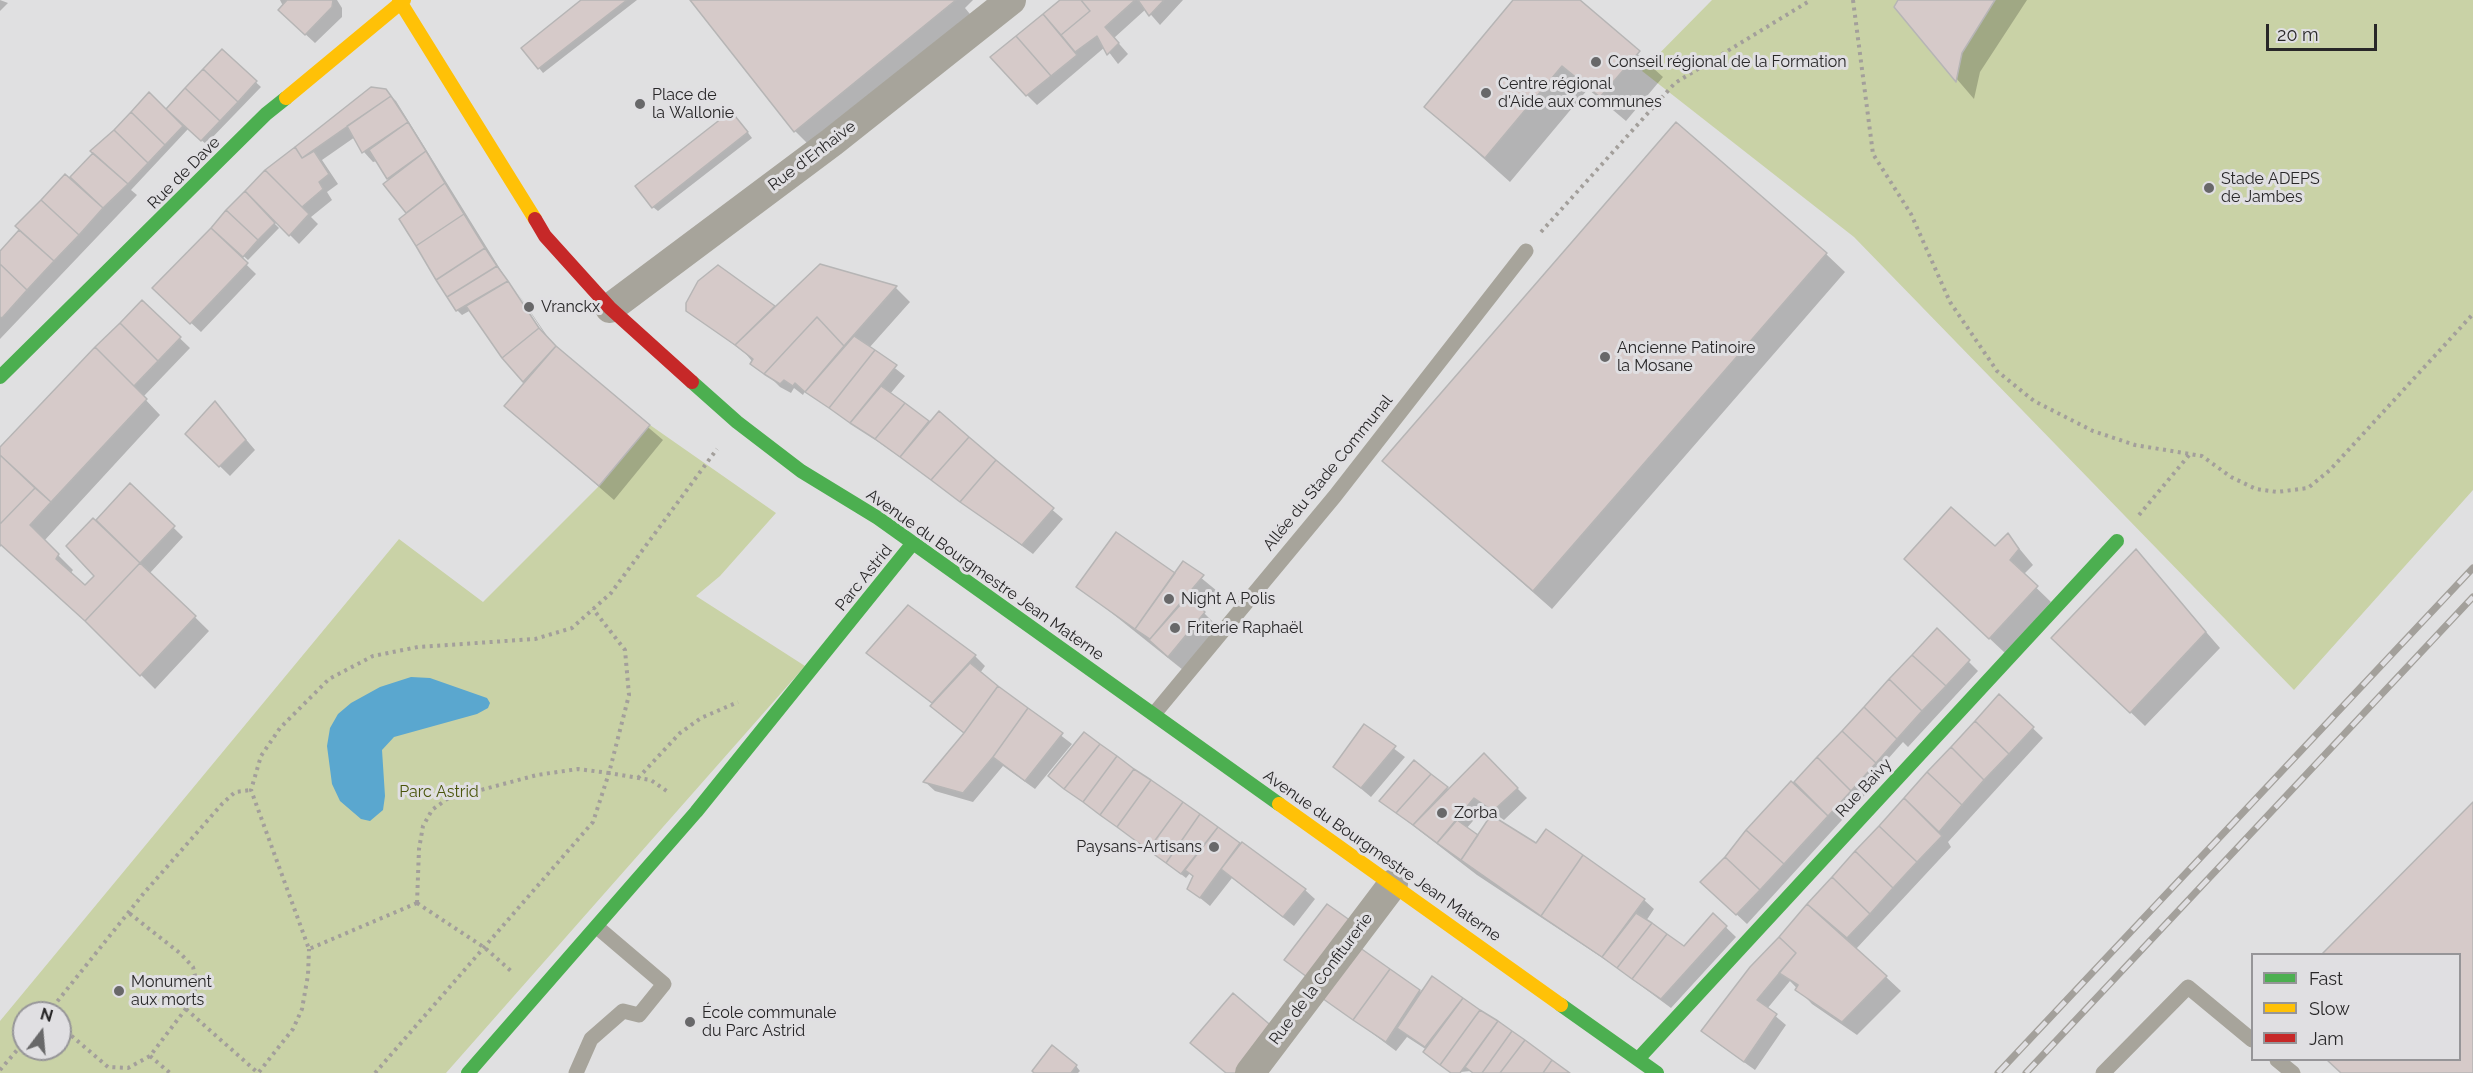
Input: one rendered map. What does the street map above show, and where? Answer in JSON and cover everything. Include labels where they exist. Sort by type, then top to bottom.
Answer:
[{"type":"main road","name":"Avenue du Bourgmestre Jean Materne","points":[[401,1],[545,236],[610,308],[737,422],[801,471],[878,518],[1657,1073]]},
{"type":"main road","name":"Rue de Dave","points":[[0,377],[266,114],[401,1]]},
{"type":"main road","name":"Rue Baivy","points":[[1638,1059],[2117,541]]},
{"type":"main road","name":"Parc Astrid","points":[[473,1068],[696,812],[913,543]]},
{"type":"street","name":"Rue d'Enhaive","points":[[610,308],[832,142],[1011,0]]},
{"type":"street","name":"Rue de la Confiturerie","points":[[1250,1073],[1393,884]]},
{"type":"lane","name":"Allée du Stade Communal","points":[[1154,714],[1335,496],[1526,252]]},
{"type":"lane","points":[[576,1073],[591,1039],[623,1011],[639,1015],[664,984],[597,927]]},
{"type":"lane","points":[[2103,1073],[2188,987],[2251,1038]]},
{"type":"lane","points":[[2279,1061],[2293,1073]]},
{"type":"lane","points":[[473,1068],[491,1073]]},
{"type":"path","points":[[1526,252],[1590,174],[1675,82],[1811,0]]},
{"type":"path","points":[[1853,0],[1873,154],[1911,214],[1950,302],[1966,330],[1997,371],[2034,401],[2103,435],[2135,445],[2202,456],[2231,477],[2256,489],[2277,492],[2308,488],[2330,470],[2473,314]]},
{"type":"path","points":[[186,1009],[259,1073],[293,1029],[302,1009],[308,975],[309,950],[251,790],[261,756],[280,728],[329,680],[373,656],[418,647],[535,639],[572,628],[611,593],[737,422]]},
{"type":"path","points":[[2117,541],[2191,454]]},
{"type":"path","points":[[375,1073],[592,822],[609,773],[629,695],[625,650],[593,609]]},
{"type":"path","points":[[638,778],[680,733],[722,707],[739,701],[763,706],[775,714]]},
{"type":"path","points":[[417,903],[419,849],[423,826],[432,810],[447,799],[537,775],[578,770],[651,780],[696,812]]},
{"type":"path","points":[[58,1001],[129,912],[222,804],[235,792],[251,790]]},
{"type":"path","points":[[417,903],[485,948],[538,995]]},
{"type":"path","points":[[309,950],[417,903]]},
{"type":"path","points":[[72,1036],[108,1067],[128,1068],[150,1056],[186,1009],[197,984],[193,968],[181,954],[129,912]]},
{"type":"path","points":[[0,1070],[12,1056]]},
{"type":"path","points":[[150,1056],[170,1073]]},
{"type":"green space","points":[[1712,0],[2473,0],[2473,490],[2294,690],[1854,237],[1642,71]]},
{"type":"green space","name":"Parc Astrid","points":[[650,425],[776,513],[720,576],[696,596],[805,666],[446,1073],[0,1073],[0,1021],[12,1007],[12,1061],[72,1061],[72,1001],[17,1001],[399,539],[483,602],[599,486]]},
{"type":"water","points":[[411,677],[430,678],[487,698],[490,703],[488,708],[477,714],[394,737],[382,750],[385,796],[383,810],[370,821],[361,819],[340,801],[332,784],[327,746],[330,728],[338,714],[351,703],[380,687]]},
{"type":"building","points":[[287,0],[333,0],[332,7],[305,35],[278,10]]},
{"type":"building","points":[[581,0],[627,0],[538,69],[521,48]]},
{"type":"building","points":[[690,0],[956,0],[794,132]]},
{"type":"building","points":[[1060,0],[1081,0],[1090,11],[1061,35],[1043,14]]},
{"type":"building","points":[[1081,0],[1135,0],[1105,27],[1119,43],[1107,55],[1097,36],[1075,52],[1061,35],[1090,11]]},
{"type":"building","points":[[1138,0],[1164,0],[1149,16]]},
{"type":"building","points":[[1513,0],[1580,0],[1640,51],[1600,97],[1562,66],[1485,158],[1424,107]]},
{"type":"building","points":[[1898,0],[1995,0],[1962,53],[1956,82],[1894,7]]},
{"type":"building","points":[[1043,14],[1077,55],[1051,76],[1016,36]]},
{"type":"building","points":[[1016,36],[1051,76],[1026,96],[990,57]]},
{"type":"building","points":[[222,49],[257,81],[238,102],[203,69]]},
{"type":"building","points":[[203,69],[238,102],[220,121],[185,88]]},
{"type":"building","points":[[371,87],[386,89],[391,96],[302,158],[295,147]]},
{"type":"building","points":[[185,88],[220,121],[201,141],[166,109]]},
{"type":"building","points":[[149,92],[183,126],[165,145],[131,112]]},
{"type":"building","points":[[391,96],[408,122],[362,153],[347,126]]},
{"type":"building","points":[[731,111],[748,132],[652,208],[635,186]]},
{"type":"building","points":[[131,112],[165,145],[148,163],[114,130]]},
{"type":"building","points":[[408,122],[426,151],[387,179],[369,150]]},
{"type":"building","name":"Ancienne Patinoire la Mosane","points":[[1676,122],[1827,253],[1533,591],[1382,461]]},
{"type":"building","points":[[114,130],[148,163],[128,184],[90,151]]},
{"type":"building","points":[[295,147],[302,158],[314,151],[329,174],[319,182],[323,189],[302,207],[265,170]]},
{"type":"building","points":[[426,151],[445,183],[406,213],[383,184]]},
{"type":"building","points":[[93,153],[128,184],[103,208],[70,177]]},
{"type":"building","points":[[265,170],[309,214],[289,236],[245,191]]},
{"type":"building","points":[[65,174],[103,208],[79,235],[41,200]]},
{"type":"building","points":[[445,183],[464,214],[416,246],[399,219]]},
{"type":"building","points":[[245,191],[275,223],[258,240],[226,210]]},
{"type":"building","points":[[41,200],[79,235],[54,261],[15,226]]},
{"type":"building","points":[[226,210],[258,240],[243,257],[211,228]]},
{"type":"building","points":[[464,214],[485,248],[436,280],[416,246]]},
{"type":"building","points":[[211,228],[248,263],[190,324],[152,288]]},
{"type":"building","points":[[19,230],[54,261],[27,290],[0,264],[0,251]]},
{"type":"building","points":[[485,248],[497,266],[447,297],[436,280]]},
{"type":"building","points":[[0,264],[27,290],[2,318],[0,317]]},
{"type":"building","points":[[820,264],[897,286],[844,346],[817,317],[764,374],[750,364],[753,359],[735,345]]},
{"type":"building","points":[[718,265],[775,306],[735,345],[686,311],[686,303],[698,281]]},
{"type":"building","points":[[497,266],[508,281],[456,311],[447,297]]},
{"type":"building","points":[[508,281],[539,328],[502,358],[466,306]]},
{"type":"building","points":[[142,300],[181,337],[158,361],[120,323]]},
{"type":"building","points":[[817,317],[844,346],[805,392],[795,383],[793,386],[784,380],[780,384],[764,374]]},
{"type":"building","points":[[120,323],[158,361],[134,386],[95,347]]},
{"type":"building","points":[[539,328],[556,346],[523,382],[502,358]]},
{"type":"building","points":[[854,336],[875,350],[829,408],[805,392]]},
{"type":"building","points":[[556,346],[650,425],[599,486],[504,406]]},
{"type":"building","points":[[95,347],[147,399],[51,502],[0,455],[0,447]]},
{"type":"building","points":[[875,350],[897,365],[850,423],[829,408]]},
{"type":"building","points":[[881,386],[905,403],[875,439],[850,423]]},
{"type":"building","points":[[215,401],[246,440],[219,467],[185,434]]},
{"type":"building","points":[[905,403],[929,421],[900,457],[875,439]]},
{"type":"building","points":[[939,411],[969,437],[931,480],[900,457]]},
{"type":"building","points":[[969,437],[996,460],[960,502],[931,480]]},
{"type":"building","points":[[0,455],[35,488],[0,524]]},
{"type":"building","points":[[996,460],[1054,508],[1022,545],[960,502]]},
{"type":"building","points":[[130,483],[175,526],[140,563],[96,520]]},
{"type":"building","points":[[35,488],[51,502],[30,525],[59,554],[56,559],[85,585],[94,576],[66,546],[93,518],[140,563],[85,621],[0,544],[0,524]]},
{"type":"building","points":[[1951,507],[1995,546],[2008,533],[2019,549],[2010,560],[2038,586],[1989,639],[1904,559]]},
{"type":"building","points":[[1116,532],[1175,573],[1135,629],[1076,587]]},
{"type":"building","points":[[2136,549],[2206,632],[2130,713],[2051,638]]},
{"type":"building","points":[[1183,561],[1204,575],[1150,639],[1135,629]]},
{"type":"building","points":[[140,563],[196,616],[140,676],[85,621]]},
{"type":"building","points":[[1188,596],[1205,612],[1168,657],[1149,640]]},
{"type":"building","points":[[908,605],[976,655],[932,703],[866,653]]},
{"type":"building","points":[[1937,628],[1970,660],[1946,686],[1912,655]]},
{"type":"building","points":[[1912,655],[1946,686],[1922,711],[1889,679]]},
{"type":"building","points":[[970,663],[998,686],[964,733],[930,706]]},
{"type":"building","points":[[1889,679],[1922,711],[1897,739],[1864,707]]},
{"type":"building","points":[[998,686],[1028,708],[993,757],[963,793],[923,782],[964,733]]},
{"type":"building","points":[[1999,694],[2034,727],[2009,754],[1975,721]]},
{"type":"building","points":[[1864,707],[1897,739],[1876,763],[1842,731]]},
{"type":"building","points":[[1028,708],[1063,733],[1025,781],[993,757]]},
{"type":"building","points":[[1975,721],[2009,754],[1984,780],[1951,747]]},
{"type":"building","points":[[1364,724],[1396,746],[1361,788],[1333,767]]},
{"type":"building","points":[[1842,731],[1876,763],[1851,791],[1817,757]]},
{"type":"building","points":[[1084,732],[1100,744],[1064,789],[1048,776]]},
{"type":"building","points":[[1100,744],[1117,756],[1083,802],[1064,789]]},
{"type":"building","points":[[1951,747],[1984,780],[1962,805],[1927,772]]},
{"type":"building","points":[[1484,753],[1518,788],[1493,811],[1474,798],[1437,843],[1413,825]]},
{"type":"building","points":[[1117,756],[1134,769],[1100,815],[1083,802]]},
{"type":"building","points":[[1817,757],[1851,791],[1828,816],[1794,782]]},
{"type":"building","points":[[1414,760],[1431,774],[1396,813],[1379,801]]},
{"type":"building","points":[[1134,769],[1151,780],[1117,827],[1100,815]]},
{"type":"building","points":[[1927,772],[1962,805],[1939,832],[1904,798]]},
{"type":"building","points":[[1431,774],[1448,787],[1413,825],[1396,813]]},
{"type":"building","points":[[1151,780],[1183,802],[1148,850],[1117,827]]},
{"type":"building","points":[[1791,781],[1828,816],[1784,864],[1746,830]]},
{"type":"building","points":[[1904,798],[1942,836],[1917,862],[1879,826]]},
{"type":"building","points":[[1183,802],[1200,814],[1166,863],[1148,850]]},
{"type":"building","points":[[2473,802],[2473,1073],[2341,1073],[2328,1061],[2461,1061],[2461,953],[2323,953]]},
{"type":"building","points":[[1200,814],[1218,827],[1181,874],[1166,863]]},
{"type":"building","points":[[1491,815],[1536,843],[1546,829],[1583,855],[1541,916],[1461,860]]},
{"type":"building","points":[[1457,820],[1478,835],[1461,860],[1437,843]]},
{"type":"building","points":[[1879,826],[1917,862],[1893,888],[1855,851]]},
{"type":"building","points":[[1218,827],[1240,843],[1200,898],[1187,889],[1193,876],[1185,870]]},
{"type":"building","points":[[1746,830],[1784,864],[1760,890],[1725,857]]},
{"type":"building","points":[[1242,842],[1306,889],[1283,917],[1221,869]]},
{"type":"building","points":[[1855,851],[1893,888],[1870,914],[1832,877]]},
{"type":"building","points":[[1583,855],[1645,899],[1602,957],[1541,916]]},
{"type":"building","points":[[1725,857],[1760,890],[1736,915],[1700,882]]},
{"type":"building","points":[[1832,877],[1870,914],[1847,938],[1807,904]]},
{"type":"building","points":[[1327,904],[1351,921],[1307,977],[1284,960]]},
{"type":"building","points":[[1807,904],[1887,976],[1842,1022],[1795,990],[1798,985],[1779,973],[1796,953],[1779,937]]},
{"type":"building","points":[[1636,913],[1652,923],[1617,968],[1602,957]]},
{"type":"building","points":[[1713,913],[1727,926],[1661,999],[1632,979],[1667,934],[1684,946]]},
{"type":"building","points":[[1652,923],[1667,934],[1632,979],[1617,968]]},
{"type":"building","points":[[1779,937],[1796,953],[1757,1000],[1777,1014],[1744,1062],[1701,1031],[1750,967]]},
{"type":"building","points":[[1356,945],[1390,969],[1353,1020],[1319,996]]},
{"type":"building","points":[[1390,969],[1420,990],[1386,1042],[1353,1020]]},
{"type":"building","points":[[1432,976],[1463,998],[1425,1047],[1397,1028]]},
{"type":"building","points":[[1233,993],[1275,1029],[1239,1073],[1226,1073],[1190,1043]]},
{"type":"building","points":[[1463,998],[1480,1010],[1440,1065],[1423,1052]]},
{"type":"building","points":[[1480,1010],[1498,1021],[1460,1073],[1451,1073],[1440,1065]]},
{"type":"building","points":[[1498,1021],[1512,1031],[1482,1073],[1473,1073],[1465,1067]]},
{"type":"building","points":[[1512,1031],[1525,1040],[1500,1073],[1482,1073]]},
{"type":"building","points":[[1525,1040],[1552,1060],[1543,1073],[1500,1073]]},
{"type":"building","points":[[1052,1045],[1077,1065],[1071,1073],[1034,1073],[1032,1071]]},
{"type":"building","points":[[1552,1060],[1570,1073],[1543,1073]]},
{"type":"railway","points":[[1998,1073],[2473,568]]},
{"type":"railway","points":[[2026,1073],[2473,597]]},
{"type":"traffic: fast","points":[[0,377],[266,114],[286,98]]},
{"type":"traffic: fast","points":[[692,382],[737,422],[801,471],[878,518],[1279,804]]},
{"type":"traffic: fast","points":[[1638,1059],[2117,541]]},
{"type":"traffic: fast","points":[[468,1073],[696,812],[913,543]]},
{"type":"traffic: fast","points":[[1561,1005],[1657,1073]]},
{"type":"traffic: slow","points":[[399,0],[535,219]]},
{"type":"traffic: slow","points":[[286,98],[404,0]]},
{"type":"traffic: slow","points":[[1279,804],[1561,1005]]},
{"type":"traffic: jam","points":[[535,219],[545,236],[610,308],[692,382]]},
{"type":"place","name":"Conseil régional de la Formation","points":[[1596,62]]},
{"type":"place","name":"Centre régional d'Aide aux communes","points":[[1486,93]]},
{"type":"place","name":"Place de la Wallonie","points":[[640,104]]},
{"type":"place","name":"Stade ADEPS de Jambes","points":[[2209,188]]},
{"type":"place","name":"Vranckx","points":[[529,307]]},
{"type":"place","name":"Ancienne Patinoire la Mosane","points":[[1605,357]]},
{"type":"place","name":"Night A Polis","points":[[1169,599]]},
{"type":"place","name":"Friterie Raphaël","points":[[1175,628]]},
{"type":"place","name":"Zorba","points":[[1442,813]]},
{"type":"place","name":"Paysans-Artisans","points":[[1214,847]]},
{"type":"place","name":"Monument aux morts","points":[[119,991]]},
{"type":"place","name":"École communale du Parc Astrid","points":[[690,1022]]}]
